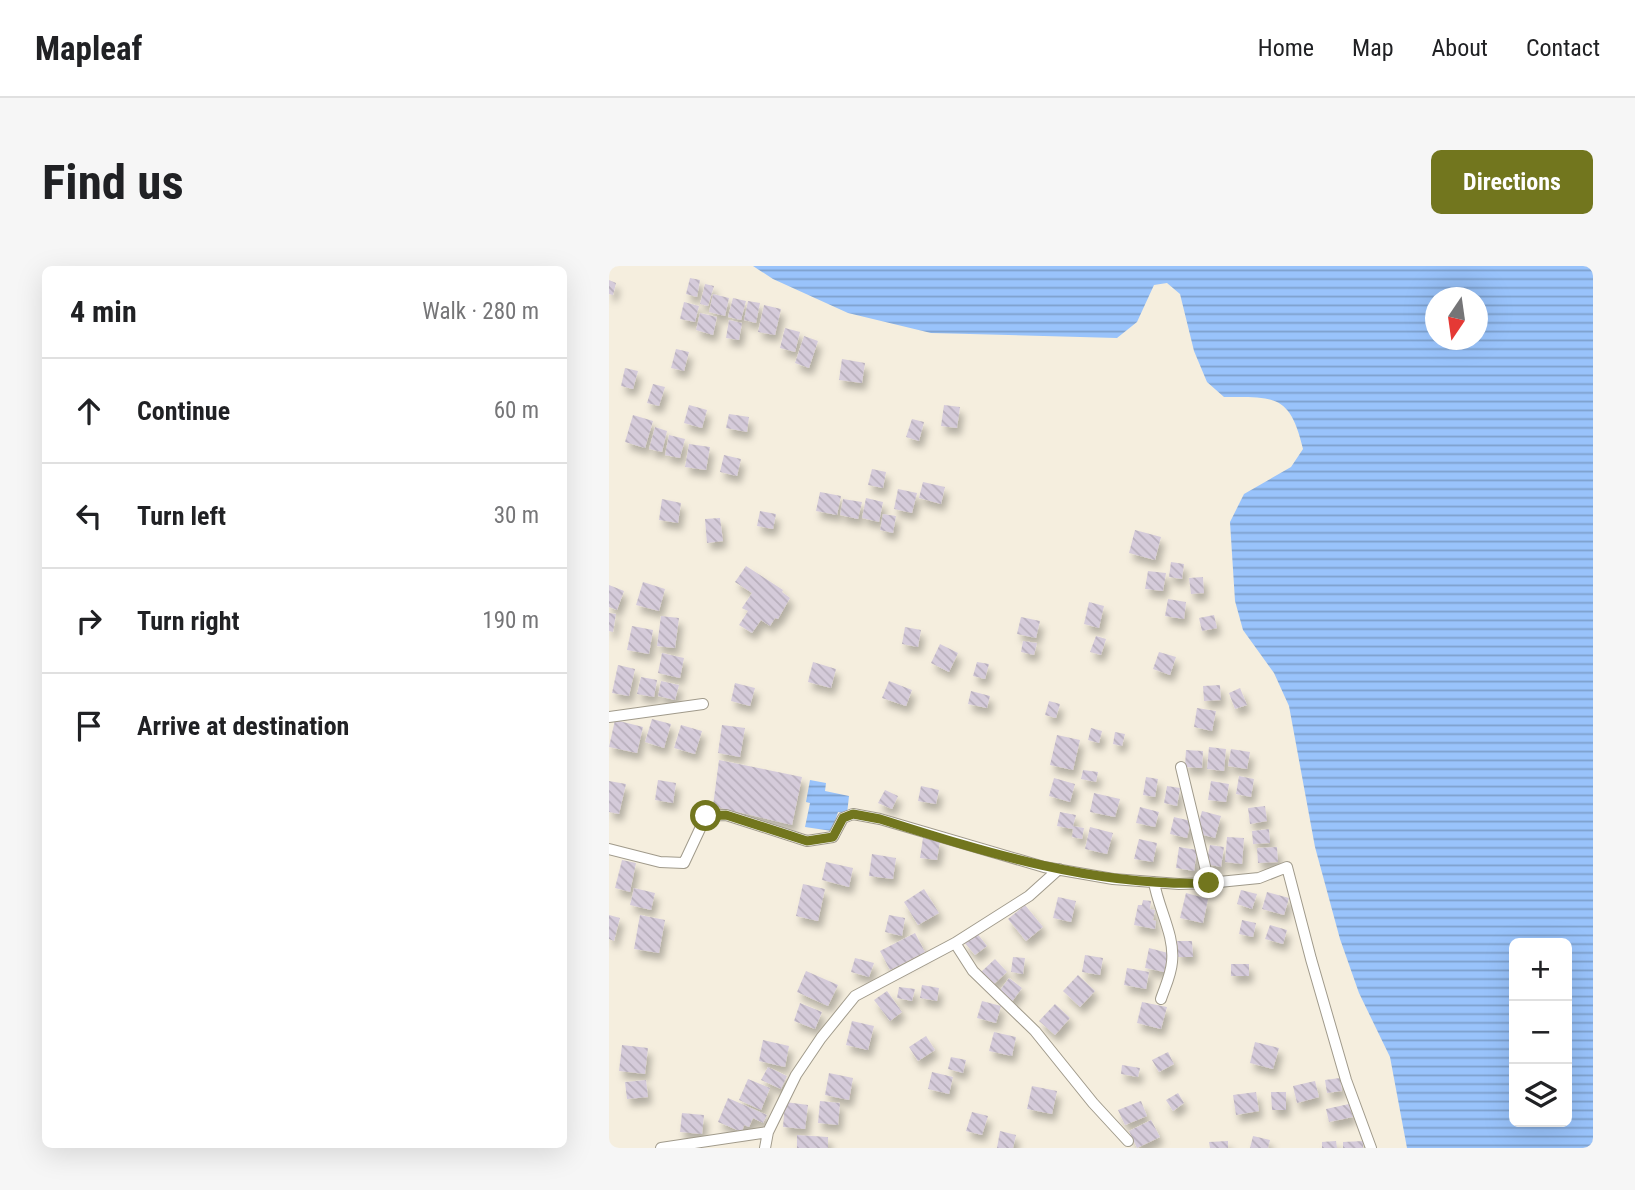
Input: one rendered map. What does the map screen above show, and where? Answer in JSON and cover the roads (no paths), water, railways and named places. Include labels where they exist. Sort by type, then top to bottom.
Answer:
[{"type":"street","points":[[609,717],[703,704]]},
{"type":"street","points":[[1181,767],[1209,883]]},
{"type":"street","points":[[609,849],[660,862],[684,863],[706,816],[726,815],[807,841],[833,837],[843,818],[853,814],[880,819],[938,838],[1059,869],[1113,879],[1209,883],[1259,878],[1287,867],[1346,1080],[1371,1148]]},
{"type":"street","points":[[765,1148],[768,1132],[796,1075],[844,1006],[869,988],[955,943],[1028,896],[1059,869]]},
{"type":"street","points":[[1154,882],[1173,960],[1161,999]]},
{"type":"street","points":[[955,943],[973,971],[1035,1031],[1093,1103],[1128,1141]]},
{"type":"street","points":[[661,1148],[768,1132]]},
{"type":"water","points":[[753,266],[1593,266],[1593,1148],[1407,1148],[1390,1057],[1359,993],[1340,939],[1315,847],[1289,706],[1274,673],[1243,630],[1235,601],[1230,522],[1244,494],[1291,467],[1303,449],[1298,431],[1286,408],[1268,399],[1224,397],[1207,382],[1194,351],[1180,294],[1167,283],[1154,285],[1137,322],[1117,338],[931,333],[848,313],[773,279]]},
{"type":"water","points":[[810,780],[826,783],[825,791],[849,796],[847,814],[838,812],[832,831],[805,827],[810,803],[806,802]]}]
